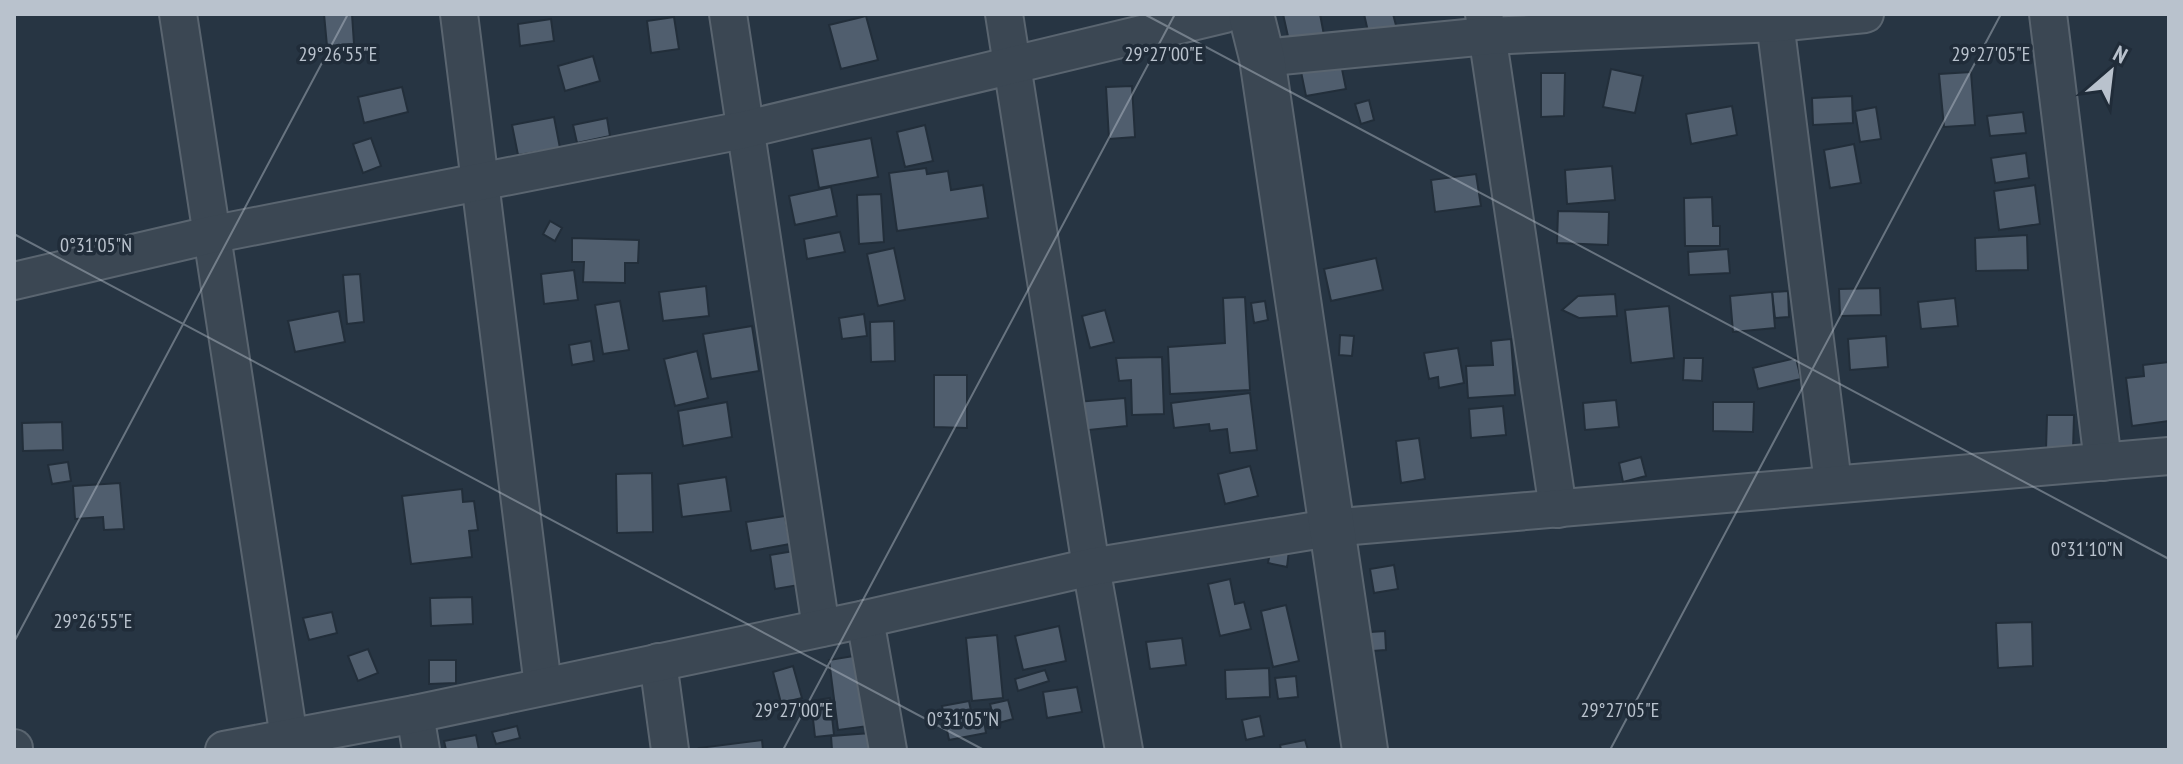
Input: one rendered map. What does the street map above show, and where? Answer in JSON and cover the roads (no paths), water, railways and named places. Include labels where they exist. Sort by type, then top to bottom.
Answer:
[{"type":"street","points":[[178,14],[289,738]]},
{"type":"street","points":[[459,14],[483,182],[543,686]]},
{"type":"street","points":[[728,14],[743,130],[821,628]]},
{"type":"street","points":[[1004,14],[1091,567],[1124,750]]},
{"type":"street","points":[[14,281],[210,235],[743,130],[1225,14]]},
{"type":"street","points":[[1251,14],[1262,58],[1329,528],[1365,750]]},
{"type":"street","points":[[1262,58],[1486,25],[1865,14]]},
{"type":"street","points":[[2048,14],[2103,462]]},
{"type":"street","points":[[1775,19],[1833,483]]},
{"type":"street","points":[[1486,25],[1558,509]]},
{"type":"street","points":[[224,750],[415,714],[865,619],[1091,567],[1329,528],[2169,456]]},
{"type":"street","points":[[865,619],[888,750]]},
{"type":"street","points":[[658,662],[670,750]]},
{"type":"street","points":[[415,714],[421,750]]}]
